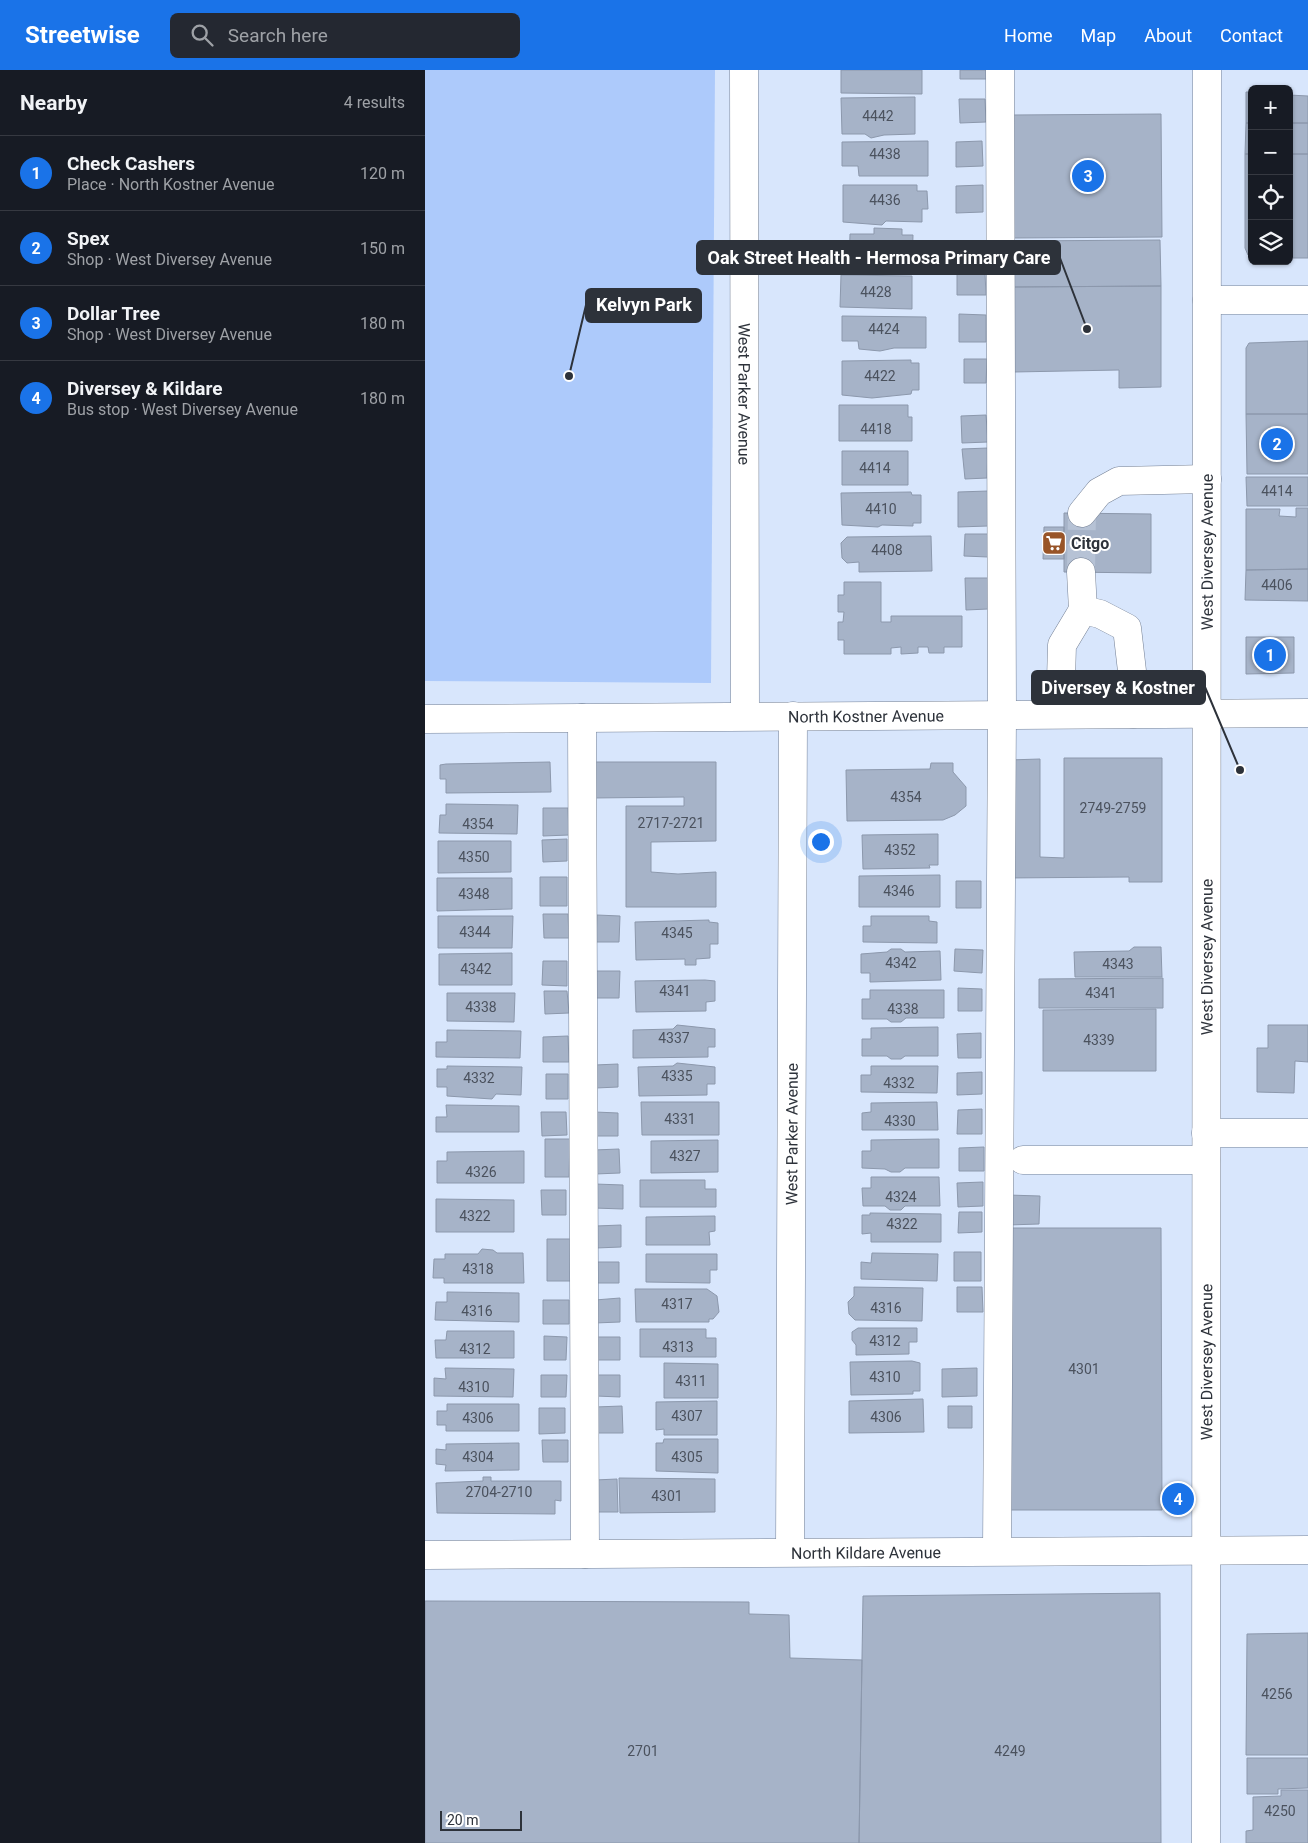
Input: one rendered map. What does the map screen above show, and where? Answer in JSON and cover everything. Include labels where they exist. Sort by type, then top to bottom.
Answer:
[{"type":"street","name":"West Parker Avenue","points":[[744,70],[745,716]]},
{"type":"street","points":[[997,1551],[1002,715],[1000,70]]},
{"type":"street","name":"West Diversey Avenue","points":[[1206,1843],[1207,70]]},
{"type":"street","points":[[1207,300],[1308,300]]},
{"type":"street","points":[[1083,513],[1099,492],[1119,481],[1207,479]]},
{"type":"street","points":[[1060,714],[1062,645],[1083,610],[1081,572]]},
{"type":"street","points":[[1083,610],[1100,614],[1127,628],[1132,671],[1133,714]]},
{"type":"street","name":"North Kostner Avenue","points":[[425,719],[1308,713]]},
{"type":"street","name":"West Parker Avenue","points":[[790,1552],[793,716]]},
{"type":"street","points":[[581,718],[585,1554]]},
{"type":"street","points":[[1206,1133],[1308,1133]]},
{"type":"street","points":[[1023,1160],[1206,1160]]},
{"type":"street","name":"North Kildare Avenue","points":[[425,1555],[1308,1550]]},
{"type":"shaded area","points":[[425,70],[715,70],[711,683],[425,681]]},
{"type":"building","points":[[841,70],[922,70],[922,94],[841,93]]},
{"type":"building","points":[[960,70],[989,70],[989,79],[960,79]]},
{"type":"building","points":[[1246,92],[1248,92],[1248,123],[1246,123]]},
{"type":"building","points":[[1293,95],[1308,96],[1308,123],[1293,123]]},
{"type":"building","points":[[915,97],[915,134],[884,135],[871,138],[865,134],[842,134],[841,98]]},
{"type":"building","points":[[959,99],[985,99],[986,122],[960,123]]},
{"type":"building","points":[[1161,114],[1162,237],[1014,238],[1013,115]]},
{"type":"building","points":[[1246,123],[1248,123],[1248,154],[1245,154]]},
{"type":"building","points":[[1293,123],[1308,123],[1308,154],[1293,154]]},
{"type":"building","points":[[928,141],[928,176],[859,176],[858,166],[842,166],[842,142]]},
{"type":"building","points":[[982,141],[983,166],[956,167],[956,142]]},
{"type":"building","points":[[1245,154],[1248,154],[1248,255],[1245,248]]},
{"type":"building","points":[[1293,154],[1308,154],[1308,258],[1293,258]]},
{"type":"building","points":[[843,185],[917,185],[917,191],[927,191],[928,209],[922,209],[922,222],[886,221],[882,225],[843,222]]},
{"type":"building","points":[[983,185],[983,212],[956,213],[956,186]]},
{"type":"building","points":[[874,228],[902,229],[902,235],[913,235],[912,268],[849,266],[850,234],[874,234]]},
{"type":"building","points":[[1160,240],[1161,286],[1014,287],[1014,241]]},
{"type":"building","points":[[982,241],[983,268],[956,270],[954,243]]},
{"type":"building","points":[[985,273],[986,295],[957,295],[957,274]]},
{"type":"building","points":[[841,275],[912,276],[912,309],[840,307]]},
{"type":"building","points":[[1161,286],[1161,387],[1119,388],[1119,370],[1014,372],[1014,287]]},
{"type":"building","points":[[959,314],[986,315],[986,342],[959,342]]},
{"type":"building","points":[[842,316],[926,317],[926,348],[894,348],[880,351],[859,349],[858,341],[842,341]]},
{"type":"building","points":[[1308,341],[1308,414],[1246,414],[1246,348],[1249,343]]},
{"type":"building","points":[[964,359],[987,359],[986,383],[964,383]]},
{"type":"building","points":[[911,360],[911,363],[919,363],[919,390],[912,390],[911,394],[872,398],[842,395],[842,361]]},
{"type":"building","points":[[839,405],[908,405],[908,417],[912,417],[912,441],[839,441]]},
{"type":"building","points":[[1246,414],[1308,414],[1308,474],[1247,474]]},
{"type":"building","points":[[986,415],[988,442],[962,443],[961,416]]},
{"type":"building","points":[[988,448],[987,478],[965,479],[962,449]]},
{"type":"building","points":[[842,451],[908,451],[908,485],[842,485]]},
{"type":"building","points":[[1246,477],[1308,477],[1308,506],[1247,506]]},
{"type":"building","points":[[988,491],[988,526],[958,527],[958,492]]},
{"type":"building","points":[[911,492],[912,495],[921,495],[921,523],[913,523],[913,526],[882,525],[878,527],[842,525],[841,493]]},
{"type":"building","points":[[1296,508],[1308,508],[1308,569],[1246,570],[1246,509],[1280,509],[1279,516],[1296,517]]},
{"type":"building","points":[[1064,513],[1151,514],[1151,573],[1064,572]]},
{"type":"building","name":"Citgo","points":[[1044,527],[1064,527],[1064,559],[1043,559]]},
{"type":"building","points":[[965,534],[989,534],[988,557],[964,556]]},
{"type":"building","points":[[931,536],[932,571],[859,572],[859,562],[847,563],[842,558],[841,543],[847,537]]},
{"type":"building","points":[[1308,569],[1308,601],[1245,600],[1246,570]]},
{"type":"building","points":[[965,578],[988,578],[988,609],[966,610]]},
{"type":"building","points":[[844,582],[881,582],[881,622],[891,622],[891,616],[962,616],[962,647],[944,647],[944,653],[929,653],[928,647],[918,647],[918,653],[901,654],[901,647],[891,648],[891,654],[844,654],[844,640],[838,640],[838,622],[843,622],[844,612],[838,612],[838,595],[844,595]]},
{"type":"building","points":[[1246,637],[1294,637],[1294,673],[1246,674]]},
{"type":"building","points":[[1064,758],[1162,758],[1162,882],[1129,882],[1129,877],[1007,878],[1008,760],[1040,759],[1040,857],[1064,858]]},
{"type":"building","points":[[550,762],[551,792],[446,793],[446,779],[440,779],[440,765],[446,764]]},
{"type":"building","points":[[592,762],[716,762],[716,841],[651,842],[651,872],[678,874],[716,872],[716,907],[626,907],[626,806],[684,806],[684,797],[592,798]]},
{"type":"building","points":[[931,763],[953,763],[953,772],[966,787],[966,806],[955,815],[943,820],[847,821],[846,770],[930,769]]},
{"type":"building","points":[[446,804],[518,805],[517,834],[439,833],[440,815],[446,815]]},
{"type":"building","points":[[543,808],[568,808],[569,835],[543,836]]},
{"type":"building","points":[[938,834],[938,865],[929,865],[930,868],[863,869],[862,835]]},
{"type":"building","points":[[567,839],[567,861],[543,862],[542,840]]},
{"type":"building","points":[[438,841],[511,841],[511,872],[438,873]]},
{"type":"building","points":[[940,875],[940,907],[859,907],[859,876]]},
{"type":"building","points":[[540,877],[567,877],[567,906],[540,906]]},
{"type":"building","points":[[437,878],[512,878],[512,909],[437,911]]},
{"type":"building","points":[[956,881],[981,881],[981,908],[956,908]]},
{"type":"building","points":[[543,914],[568,914],[569,938],[544,938]]},
{"type":"building","points":[[597,915],[620,916],[619,942],[596,942]]},
{"type":"building","points":[[438,916],[513,916],[512,948],[438,948]]},
{"type":"building","points":[[871,916],[929,916],[929,921],[937,922],[937,943],[863,942],[863,926],[871,926]]},
{"type":"building","points":[[709,920],[709,922],[718,923],[718,944],[710,944],[710,958],[696,959],[696,965],[685,965],[685,959],[636,960],[635,922]]},
{"type":"building","points":[[1134,947],[1161,947],[1162,977],[1075,977],[1074,952],[1129,951]]},
{"type":"building","points":[[891,949],[901,949],[905,952],[940,951],[941,980],[870,982],[870,973],[861,973],[861,954],[887,952]]},
{"type":"building","points":[[955,949],[983,950],[982,973],[954,971]]},
{"type":"building","points":[[512,953],[512,985],[439,985],[439,954]]},
{"type":"building","points":[[543,961],[567,961],[567,986],[542,985]]},
{"type":"building","points":[[596,971],[620,971],[619,998],[595,998]]},
{"type":"building","points":[[1163,978],[1163,1008],[1039,1008],[1039,979]]},
{"type":"building","points":[[635,981],[715,981],[715,1001],[706,1002],[706,1011],[636,1012]]},
{"type":"building","points":[[958,988],[982,989],[982,1011],[958,1011]]},
{"type":"building","points":[[870,990],[944,990],[944,1018],[906,1018],[901,1022],[891,1022],[887,1019],[862,1019],[862,999],[870,999]]},
{"type":"building","points":[[544,991],[567,991],[569,1013],[545,1014]]},
{"type":"building","points":[[447,993],[515,993],[514,1022],[447,1021]]},
{"type":"building","points":[[1156,1009],[1156,1071],[1043,1071],[1043,1010]]},
{"type":"building","points":[[677,1025],[715,1029],[715,1047],[708,1047],[708,1057],[633,1058],[633,1030],[673,1029]]},
{"type":"building","points":[[1268,1025],[1308,1025],[1308,1062],[1295,1061],[1294,1093],[1257,1092],[1257,1048],[1268,1048]]},
{"type":"building","points":[[938,1027],[938,1056],[905,1056],[901,1059],[891,1059],[887,1056],[862,1056],[862,1039],[871,1039],[871,1028]]},
{"type":"building","points":[[447,1030],[521,1031],[520,1058],[436,1057],[436,1042],[447,1042]]},
{"type":"building","points":[[981,1033],[981,1058],[958,1058],[957,1034]]},
{"type":"building","points":[[568,1036],[569,1062],[543,1062],[543,1037]]},
{"type":"building","points":[[677,1063],[715,1067],[715,1084],[707,1084],[707,1095],[639,1096],[638,1067],[673,1066]]},
{"type":"building","points":[[618,1064],[618,1087],[596,1088],[595,1065]]},
{"type":"building","points":[[447,1066],[522,1067],[521,1095],[496,1094],[492,1099],[447,1096],[447,1087],[437,1087],[437,1069],[447,1069]]},
{"type":"building","points":[[871,1066],[938,1066],[937,1093],[861,1092],[861,1075],[871,1075]]},
{"type":"building","points":[[982,1072],[982,1094],[957,1095],[957,1073]]},
{"type":"building","points":[[546,1074],[568,1074],[568,1099],[546,1099]]},
{"type":"building","points":[[641,1102],[719,1102],[719,1135],[642,1135]]},
{"type":"building","points":[[937,1102],[938,1130],[862,1130],[862,1113],[871,1112],[871,1103]]},
{"type":"building","points":[[446,1105],[519,1106],[519,1132],[436,1132],[436,1117],[447,1117]]},
{"type":"building","points":[[982,1109],[982,1134],[957,1134],[958,1110]]},
{"type":"building","points":[[541,1112],[566,1112],[567,1135],[542,1136]]},
{"type":"building","points":[[595,1112],[618,1113],[618,1136],[595,1136]]},
{"type":"building","points":[[545,1139],[570,1139],[569,1177],[545,1177]]},
{"type":"building","points":[[939,1139],[939,1168],[905,1168],[900,1172],[891,1172],[885,1169],[862,1168],[862,1151],[871,1151],[871,1140]]},
{"type":"building","points":[[718,1140],[718,1172],[651,1173],[651,1141]]},
{"type":"building","points":[[984,1147],[984,1171],[959,1171],[959,1148]]},
{"type":"building","points":[[619,1149],[620,1173],[595,1174],[594,1150]]},
{"type":"building","points":[[524,1151],[524,1183],[437,1183],[437,1161],[447,1161],[447,1152]]},
{"type":"building","points":[[871,1177],[939,1177],[940,1206],[905,1206],[901,1210],[890,1210],[885,1206],[863,1206],[862,1188],[871,1188]]},
{"type":"building","points":[[640,1180],[705,1180],[705,1189],[716,1189],[716,1207],[640,1207]]},
{"type":"building","points":[[983,1182],[983,1206],[958,1207],[957,1183]]},
{"type":"building","points":[[595,1184],[623,1185],[623,1209],[594,1208]]},
{"type":"building","points":[[541,1190],[566,1190],[566,1215],[542,1215]]},
{"type":"building","points":[[1008,1195],[1040,1196],[1039,1224],[1008,1225]]},
{"type":"building","points":[[436,1199],[514,1200],[514,1232],[436,1232]]},
{"type":"building","points":[[959,1212],[982,1212],[982,1232],[958,1233]]},
{"type":"building","points":[[870,1213],[941,1214],[941,1242],[871,1242],[871,1233],[862,1234],[862,1215],[870,1215]]},
{"type":"building","points":[[715,1216],[715,1231],[709,1232],[710,1245],[646,1245],[646,1217]]},
{"type":"building","points":[[621,1225],[621,1247],[596,1248],[596,1226]]},
{"type":"building","points":[[1007,1228],[1161,1228],[1162,1510],[1007,1510]]},
{"type":"building","points":[[547,1239],[571,1239],[571,1281],[547,1281]]},
{"type":"building","points":[[482,1249],[493,1250],[497,1253],[523,1253],[524,1283],[444,1283],[444,1278],[433,1278],[434,1259],[445,1259],[445,1254],[478,1254]]},
{"type":"building","points":[[954,1252],[981,1252],[981,1281],[954,1281]]},
{"type":"building","points":[[872,1253],[938,1254],[937,1281],[861,1279],[861,1262],[871,1263]]},
{"type":"building","points":[[646,1254],[717,1254],[717,1270],[710,1270],[710,1283],[646,1282]]},
{"type":"building","points":[[596,1262],[619,1262],[619,1283],[596,1283]]},
{"type":"building","points":[[854,1287],[923,1288],[922,1321],[855,1320],[849,1314],[848,1302],[854,1296]]},
{"type":"building","points":[[957,1287],[982,1287],[983,1312],[957,1312]]},
{"type":"building","points":[[635,1289],[707,1289],[717,1296],[719,1312],[713,1319],[709,1319],[709,1322],[636,1322]]},
{"type":"building","points":[[447,1292],[519,1293],[519,1322],[435,1320],[436,1302],[447,1302]]},
{"type":"building","points":[[620,1298],[620,1322],[595,1323],[595,1300]]},
{"type":"building","points":[[543,1300],[569,1300],[569,1324],[543,1324]]},
{"type":"building","points":[[858,1328],[917,1328],[917,1342],[909,1342],[909,1354],[856,1355],[856,1345],[852,1340],[852,1332]]},
{"type":"building","points":[[640,1329],[706,1329],[706,1338],[716,1338],[716,1357],[640,1357]]},
{"type":"building","points":[[447,1331],[514,1331],[514,1358],[436,1358],[435,1340],[446,1340]]},
{"type":"building","points":[[544,1336],[567,1337],[566,1360],[544,1360]]},
{"type":"building","points":[[595,1337],[620,1337],[620,1360],[595,1360]]},
{"type":"building","points":[[912,1361],[920,1363],[920,1391],[913,1391],[913,1394],[851,1395],[850,1362]]},
{"type":"building","points":[[664,1363],[718,1364],[718,1398],[664,1398]]},
{"type":"building","points":[[445,1368],[514,1369],[513,1397],[434,1396],[434,1378],[446,1379]]},
{"type":"building","points":[[977,1368],[977,1396],[942,1397],[942,1369]]},
{"type":"building","points":[[541,1375],[567,1375],[566,1397],[541,1397]]},
{"type":"building","points":[[596,1375],[620,1375],[620,1397],[596,1396]]},
{"type":"building","points":[[923,1399],[924,1432],[849,1433],[849,1401]]},
{"type":"building","points":[[717,1401],[717,1435],[664,1435],[664,1429],[656,1430],[656,1402]]},
{"type":"building","points":[[447,1404],[519,1404],[519,1431],[446,1431],[446,1425],[437,1425],[437,1411],[447,1411]]},
{"type":"building","points":[[622,1406],[623,1433],[595,1433],[595,1407]]},
{"type":"building","points":[[948,1406],[972,1406],[972,1428],[948,1428]]},
{"type":"building","points":[[539,1408],[565,1408],[565,1433],[539,1434]]},
{"type":"building","points":[[664,1439],[718,1439],[718,1473],[656,1471],[656,1443],[663,1443]]},
{"type":"building","points":[[542,1440],[568,1440],[568,1462],[543,1462]]},
{"type":"building","points":[[519,1443],[519,1470],[445,1471],[446,1465],[436,1464],[436,1449],[446,1450],[446,1444]]},
{"type":"building","points":[[483,1477],[491,1477],[491,1481],[561,1481],[561,1501],[555,1500],[555,1514],[437,1513],[436,1483],[483,1481]]},
{"type":"building","points":[[619,1478],[715,1479],[715,1512],[620,1513]]},
{"type":"building","points":[[617,1479],[618,1512],[595,1512],[595,1480]]},
{"type":"building","points":[[1160,1593],[1161,1843],[859,1843],[863,1596]]},
{"type":"building","points":[[425,1601],[749,1602],[749,1614],[789,1615],[790,1658],[862,1660],[859,1843],[425,1843]]},
{"type":"building","points":[[1308,1633],[1308,1755],[1246,1755],[1247,1634]]},
{"type":"building","points":[[1247,1758],[1308,1758],[1308,1788],[1278,1789],[1278,1794],[1247,1794]]},
{"type":"building","points":[[1281,1790],[1308,1790],[1308,1843],[1246,1843],[1246,1831],[1253,1830],[1253,1797],[1281,1796]]},
{"type":"tunnel","points":[[1081,572],[1082,513]]},
{"type":"place","name":"Dollar Tree","points":[[1088,176]]},
{"type":"place","name":"Oak Street Health - Hermosa Primary Care","points":[[1087,329]]},
{"type":"place","name":"Kelvyn Park","points":[[569,376]]},
{"type":"place","name":"Spex","points":[[1277,444]]},
{"type":"place","name":"Citgo","points":[[1054,543]]},
{"type":"place","name":"Check Cashers","points":[[1270,655]]},
{"type":"place","name":"Diversey & Kostner","points":[[1240,770]]},
{"type":"place","name":"Diversey & Kildare","points":[[1178,1499]]}]
